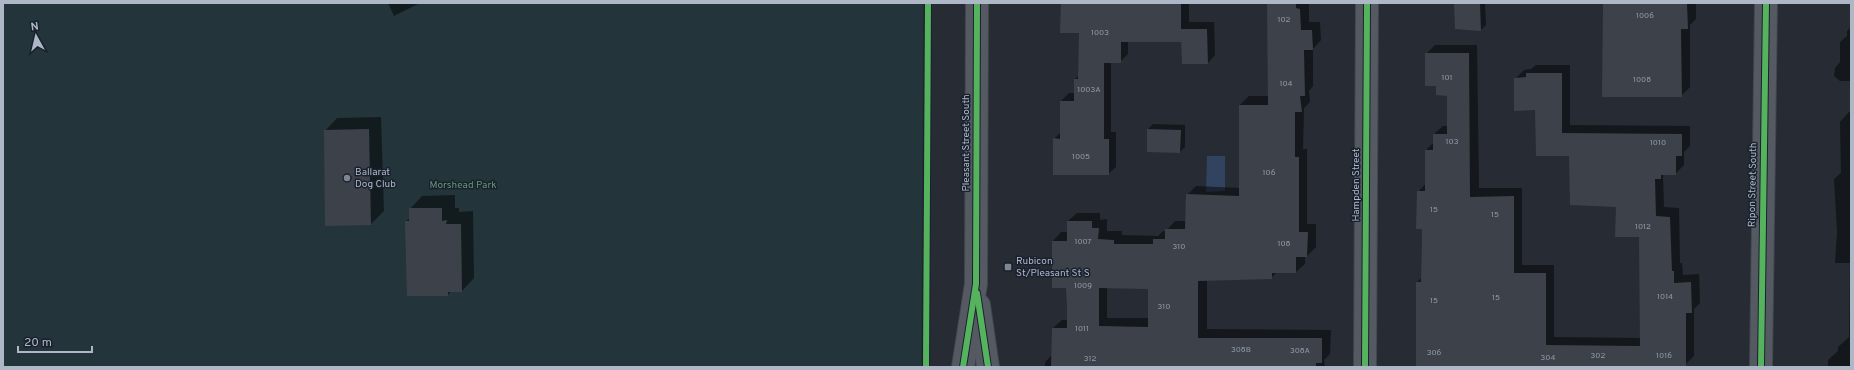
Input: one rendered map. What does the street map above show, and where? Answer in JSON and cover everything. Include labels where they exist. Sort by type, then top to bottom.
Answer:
[{"type":"street","name":"Pleasant Street South","points":[[977,3],[976,284],[988,367]]},
{"type":"street","name":"Hampden Street","points":[[1365,367],[1367,3]]},
{"type":"street","name":"Ripon Street South","points":[[1761,367],[1766,3]]},
{"type":"street","name":"Pleasant Street South","points":[[963,367],[976,284]]},
{"type":"green space","name":"Morshead Park","points":[[3,3],[923,3],[921,367],[3,367]]},
{"type":"water","points":[[1207,156],[1225,156],[1225,191],[1206,192]]},
{"type":"building","points":[[1061,3],[1181,3],[1181,29],[1207,29],[1208,64],[1182,64],[1181,38],[1181,42],[1121,42],[1121,63],[1104,63],[1104,139],[1109,139],[1109,175],[1053,175],[1053,138],[1060,139],[1060,101],[1074,101],[1074,79],[1078,79],[1079,33],[1060,33]]},
{"type":"building","points":[[1267,3],[1296,3],[1296,8],[1300,9],[1301,30],[1312,30],[1313,50],[1304,50],[1305,96],[1300,96],[1302,112],[1295,112],[1295,157],[1299,157],[1299,232],[1308,232],[1307,257],[1296,257],[1296,273],[1272,273],[1272,279],[1198,281],[1198,338],[1322,338],[1322,363],[1316,363],[1316,367],[1051,367],[1052,328],[1067,328],[1066,288],[1052,288],[1052,241],[1067,241],[1067,221],[1092,221],[1092,228],[1099,228],[1098,239],[1114,240],[1114,244],[1153,244],[1153,239],[1165,239],[1165,229],[1185,229],[1186,194],[1239,196],[1239,105],[1268,105]],"holes":[[[1099,288],[1148,289],[1148,327],[1099,326]]]},
{"type":"building","points":[[1454,3],[1480,3],[1481,31],[1455,29]]},
{"type":"building","points":[[1603,3],[1687,3],[1688,29],[1681,29],[1682,97],[1602,97]]},
{"type":"building","points":[[1425,53],[1469,53],[1470,197],[1514,196],[1514,273],[1546,273],[1546,345],[1640,346],[1639,237],[1615,237],[1616,207],[1570,205],[1569,156],[1536,156],[1535,110],[1514,111],[1514,78],[1526,77],[1526,73],[1562,73],[1562,133],[1682,134],[1682,156],[1676,156],[1676,175],[1661,175],[1661,179],[1655,179],[1656,216],[1670,217],[1672,271],[1674,271],[1674,283],[1691,282],[1692,313],[1686,313],[1686,366],[1416,367],[1416,282],[1421,282],[1422,240],[1422,229],[1416,229],[1417,191],[1425,191],[1425,150],[1433,150],[1433,134],[1447,134],[1447,96],[1436,95],[1436,86],[1425,86]]},
{"type":"building","name":"Ballarat Dog Club","points":[[369,129],[371,225],[325,226],[324,130]]},
{"type":"building","points":[[1147,129],[1181,130],[1180,153],[1147,152]]},
{"type":"building","points":[[409,208],[442,208],[442,221],[447,220],[446,224],[461,224],[462,292],[448,292],[448,296],[407,296],[405,221],[409,221]]},
{"type":"cycle path","points":[[926,367],[928,3]]},
{"type":"cycle path","points":[[963,367],[976,284],[977,3]]},
{"type":"cycle path","points":[[1365,367],[1367,3]]},
{"type":"cycle path","points":[[1761,367],[1766,3]]},
{"type":"cycle path","points":[[977,293],[988,367]]},
{"type":"place","name":"Ballarat Dog Club","points":[[347,178]]},
{"type":"place","name":"Rubicon St/Pleasant St S","points":[[1008,267]]}]
